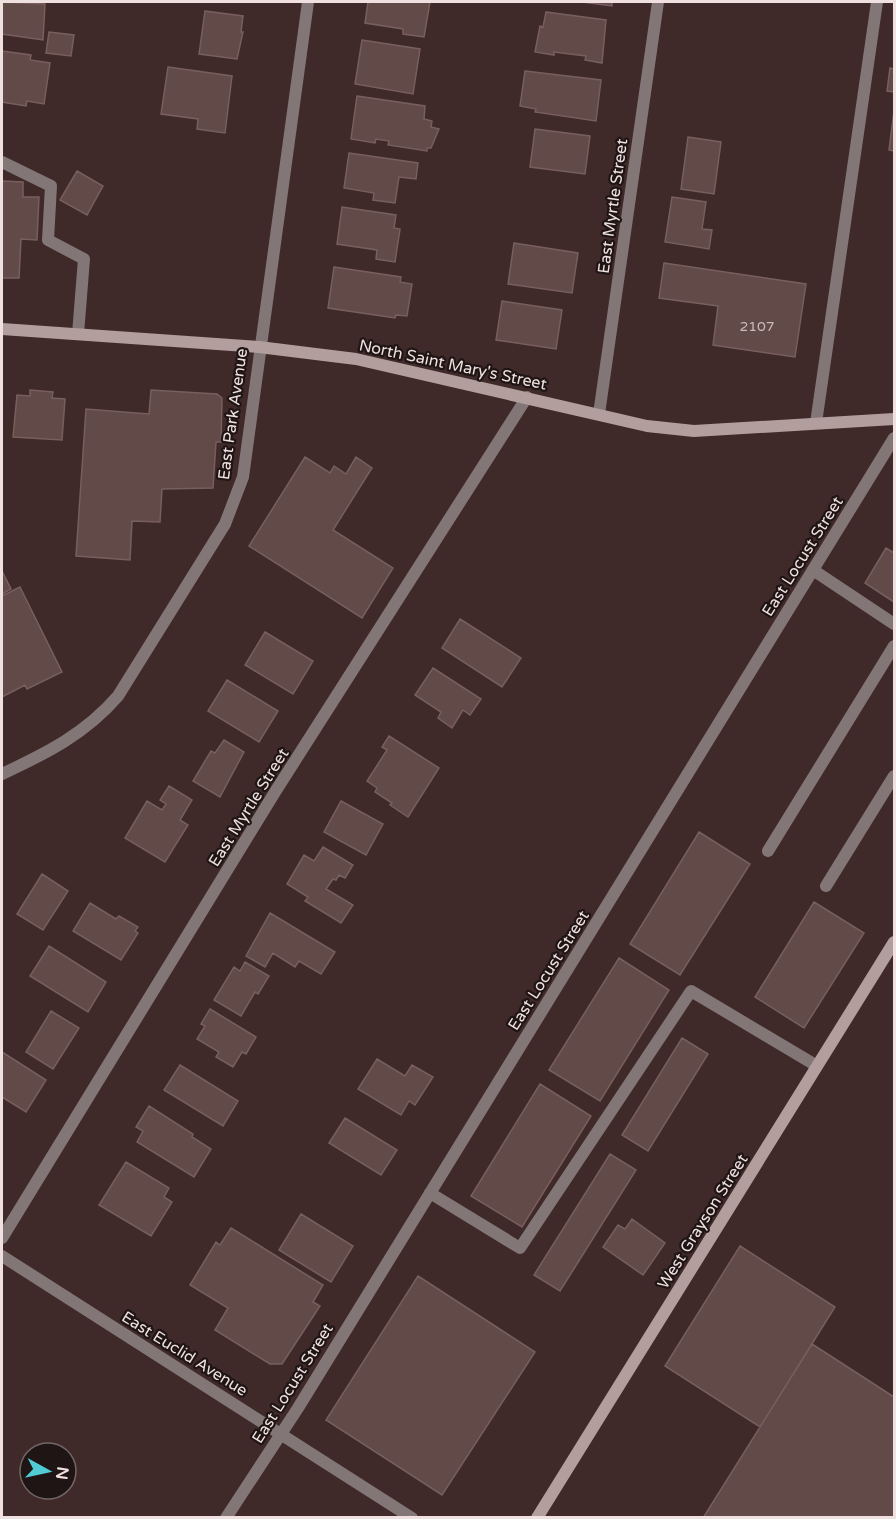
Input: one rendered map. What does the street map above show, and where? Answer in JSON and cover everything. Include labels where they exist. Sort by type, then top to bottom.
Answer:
[{"type":"main road","name":"North Saint Mary's Street","points":[[2,329],[259,347],[356,359],[647,426],[694,431],[894,419]]},
{"type":"main road","name":"West Grayson Street","points":[[537,1518],[894,942]]},
{"type":"street","name":"East Park Avenue","points":[[2,774],[59,747],[100,716],[118,696],[225,524],[243,477],[308,2]]},
{"type":"street","name":"East Myrtle Street","points":[[599,414],[658,2]]},
{"type":"street","points":[[816,423],[877,2]]},
{"type":"street","points":[[2,162],[51,186],[48,240],[84,259],[78,334]]},
{"type":"street","name":"East Myrtle Street","points":[[2,1238],[275,792],[527,397]]},
{"type":"street","name":"East Locust Street","points":[[226,1518],[282,1434],[894,438]]},
{"type":"street","points":[[813,570],[894,624]]},
{"type":"street","points":[[768,851],[894,646]]},
{"type":"street","points":[[826,885],[894,776]]},
{"type":"street","points":[[430,1193],[520,1248],[691,991],[818,1066]]},
{"type":"street","name":"East Euclid Avenue","points":[[2,1256],[412,1518]]},
{"type":"building","points":[[2,2],[45,4],[43,40],[2,34]]},
{"type":"building","points":[[368,2],[430,2],[424,37],[403,34],[403,29],[365,23]]},
{"type":"building","points":[[582,2],[612,2],[612,6]]},
{"type":"building","points":[[205,11],[243,16],[241,32],[243,32],[237,59],[199,54]]},
{"type":"building","points":[[546,12],[606,20],[602,63],[585,60],[586,56],[535,52],[540,26],[543,27]]},
{"type":"building","points":[[49,32],[74,35],[71,56],[46,53]]},
{"type":"building","points":[[362,40],[420,49],[413,94],[355,84]]},
{"type":"building","points":[[2,51],[31,55],[30,60],[50,63],[44,104],[27,101],[26,106],[2,102]]},
{"type":"building","points":[[168,67],[232,76],[225,133],[197,129],[198,119],[161,114]]},
{"type":"building","points":[[890,68],[894,69],[894,92],[887,91]]},
{"type":"building","points":[[525,71],[601,80],[596,121],[535,112],[536,109],[520,106]]},
{"type":"building","points":[[357,96],[425,106],[424,119],[432,121],[431,127],[439,129],[431,148],[427,148],[427,151],[388,145],[389,141],[376,139],[375,143],[351,139]]},
{"type":"building","points":[[894,111],[894,151],[889,150]]},
{"type":"building","points":[[535,129],[590,136],[585,174],[530,167]]},
{"type":"building","points":[[688,137],[721,142],[714,194],[681,189]]},
{"type":"building","points":[[349,153],[418,163],[416,179],[399,177],[395,203],[373,200],[374,193],[344,188]]},
{"type":"building","points":[[77,171],[103,186],[87,215],[60,200]]},
{"type":"building","points":[[2,181],[23,182],[23,197],[39,197],[37,240],[21,239],[19,278],[2,278]]},
{"type":"building","points":[[672,197],[706,202],[702,229],[712,230],[709,249],[665,242]]},
{"type":"building","points":[[342,207],[396,215],[394,228],[400,229],[395,262],[376,259],[377,250],[337,244]]},
{"type":"building","points":[[514,243],[578,253],[572,293],[508,284]]},
{"type":"building","points":[[664,263],[806,284],[795,357],[713,345],[718,306],[659,298]]},
{"type":"building","points":[[334,267],[401,277],[400,282],[412,284],[407,316],[396,315],[395,318],[328,308]]},
{"type":"building","points":[[502,301],[562,310],[556,349],[496,340]]},
{"type":"building","points":[[30,390],[53,392],[52,398],[65,399],[62,440],[13,437],[17,395],[30,396]]},
{"type":"building","points":[[151,390],[217,394],[222,398],[221,442],[216,442],[213,488],[162,489],[160,522],[132,521],[130,560],[76,556],[86,409],[149,414]]},
{"type":"building","points":[[305,457],[330,473],[334,466],[346,474],[356,457],[372,468],[333,530],[393,568],[362,618],[249,546]]},
{"type":"building","points":[[886,548],[894,553],[894,602],[865,583]]},
{"type":"building","points":[[2,571],[11,589],[2,594]]},
{"type":"building","points":[[20,587],[62,672],[27,689],[25,685],[2,697],[2,596]]},
{"type":"building","points":[[460,619],[521,658],[502,687],[442,648]]},
{"type":"building","points":[[265,632],[313,661],[293,694],[245,665]]},
{"type":"building","points":[[433,668],[481,699],[470,715],[463,710],[452,728],[438,718],[441,712],[415,695]]},
{"type":"building","points":[[227,680],[278,711],[259,742],[208,711]]},
{"type":"building","points":[[389,736],[439,768],[408,817],[375,792],[377,788],[367,781],[387,750],[382,747]]},
{"type":"building","points":[[224,740],[244,752],[220,797],[193,781],[211,751],[215,753]]},
{"type":"building","points":[[169,786],[192,800],[180,820],[188,825],[165,862],[125,838],[147,801],[162,810],[166,804],[160,800]]},
{"type":"building","points":[[341,801],[383,824],[366,855],[324,832]]},
{"type":"building","points":[[699,832],[750,864],[680,975],[630,944]]},
{"type":"building","points":[[323,847],[353,865],[345,878],[339,875],[326,889],[353,905],[341,923],[305,901],[308,897],[287,884],[304,855],[314,861]]},
{"type":"building","points":[[42,874],[68,891],[43,930],[17,914]]},
{"type":"building","points":[[814,902],[864,933],[804,1028],[755,997]]},
{"type":"building","points":[[90,903],[116,919],[119,916],[138,927],[135,931],[138,933],[121,960],[73,931]]},
{"type":"building","points":[[270,913],[335,952],[321,974],[299,961],[295,967],[273,953],[265,967],[246,956]]},
{"type":"building","points":[[49,946],[106,982],[88,1012],[30,976]]},
{"type":"building","points":[[619,958],[669,990],[600,1101],[549,1070]]},
{"type":"building","points":[[245,962],[269,976],[258,994],[255,992],[241,1016],[214,1000],[234,967],[240,971]]},
{"type":"building","points":[[210,1009],[256,1037],[246,1054],[242,1052],[233,1067],[216,1057],[219,1052],[197,1039],[205,1026],[201,1024]]},
{"type":"building","points":[[51,1011],[79,1028],[53,1069],[26,1052]]},
{"type":"building","points":[[682,1038],[708,1054],[648,1151],[622,1135]]},
{"type":"building","points":[[2,1052],[46,1080],[26,1112],[2,1097]]},
{"type":"building","points":[[377,1059],[405,1076],[412,1065],[433,1077],[415,1105],[409,1101],[401,1115],[358,1089]]},
{"type":"building","points":[[180,1065],[238,1101],[223,1126],[164,1090]]},
{"type":"building","points":[[540,1084],[591,1116],[522,1227],[471,1196]]},
{"type":"building","points":[[149,1106],[193,1134],[192,1137],[211,1149],[194,1177],[137,1142],[143,1131],[136,1127]]},
{"type":"building","points":[[345,1118],[397,1150],[381,1175],[329,1143]]},
{"type":"building","points":[[610,1154],[636,1170],[560,1291],[534,1275]]},
{"type":"building","points":[[126,1162],[169,1188],[164,1197],[172,1202],[151,1236],[99,1205]]},
{"type":"building","points":[[301,1214],[353,1246],[331,1282],[279,1250]]},
{"type":"building","points":[[632,1219],[665,1243],[643,1275],[603,1247],[618,1225],[625,1229]]},
{"type":"building","points":[[231,1228],[323,1285],[313,1302],[320,1306],[282,1364],[270,1364],[215,1330],[228,1308],[190,1285],[216,1242],[220,1245]]},
{"type":"building","points":[[740,1246],[835,1307],[760,1427],[665,1366]]},
{"type":"building","points":[[418,1276],[535,1352],[442,1495],[326,1420]]},
{"type":"building","points":[[812,1344],[894,1397],[894,1518],[703,1518]]}]
